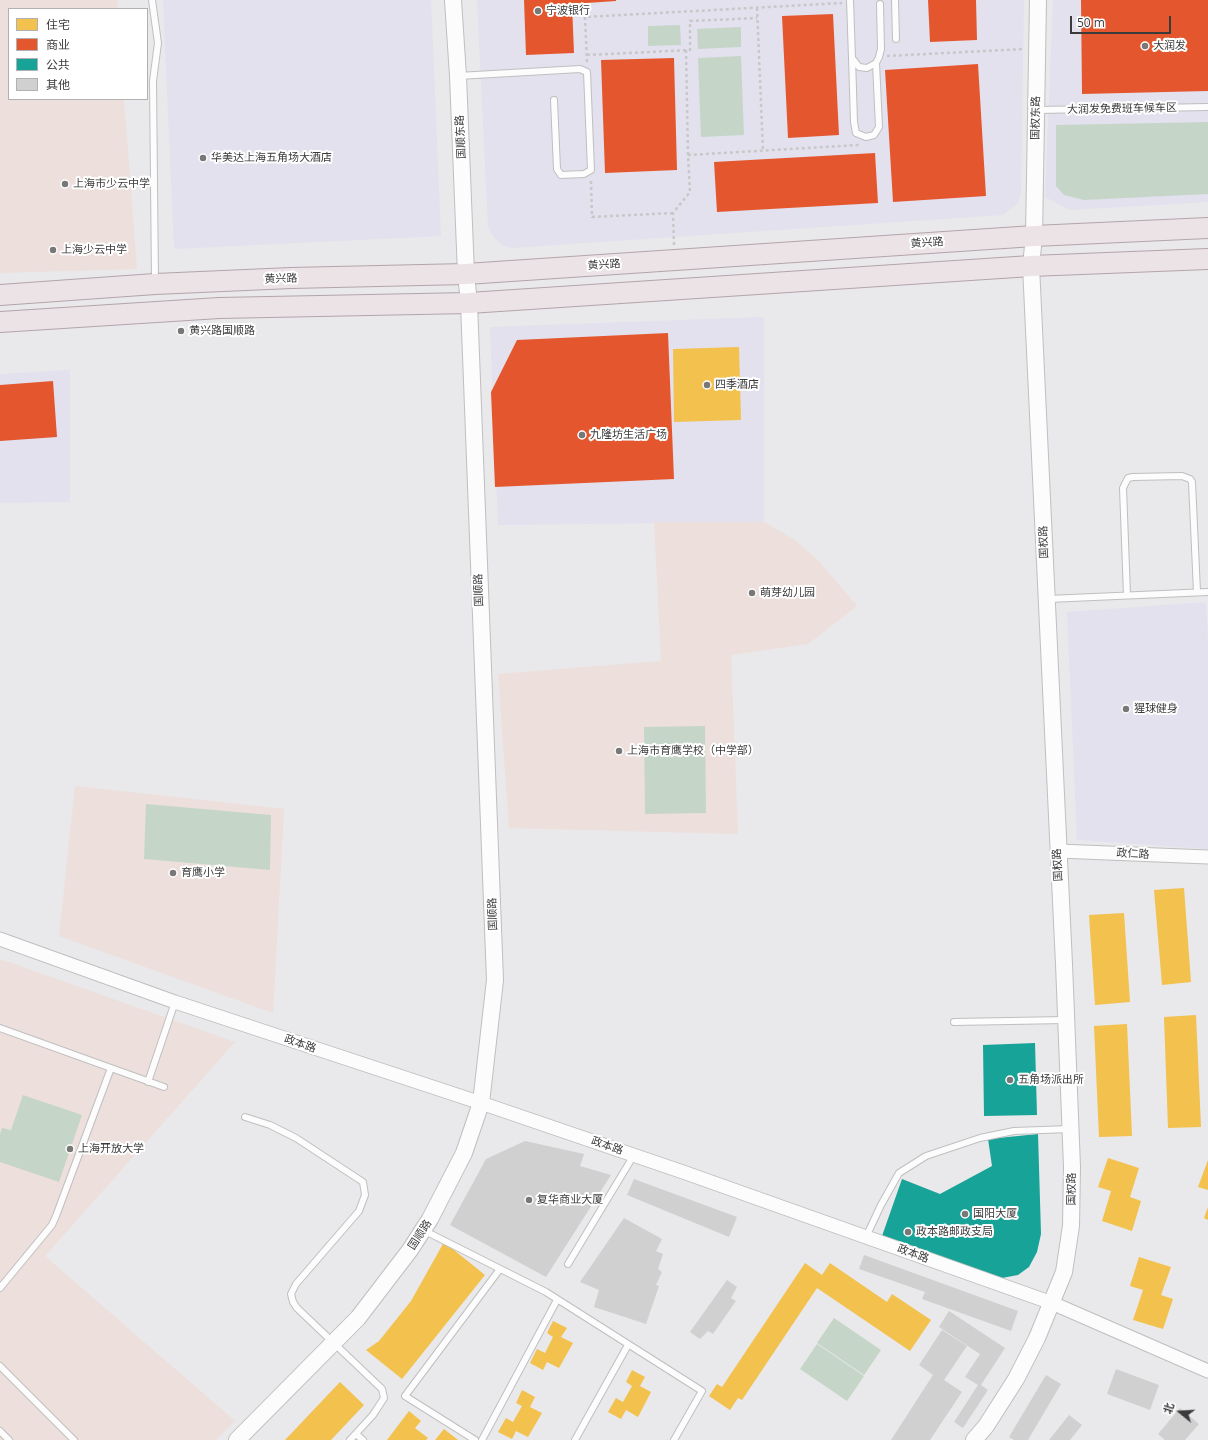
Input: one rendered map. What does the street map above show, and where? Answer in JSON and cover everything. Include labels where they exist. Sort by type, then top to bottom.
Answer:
[{"type":"main road","name":"黄兴路","points":[[0,295],[155,284],[291,278],[466,274],[1034,236],[1208,228]]},
{"type":"main road","points":[[0,322],[219,308],[469,303],[1031,266],[1208,259]]},
{"type":"street","name":"国顺东路","points":[[453,0],[458,76],[466,274],[469,303]]},
{"type":"street","name":"国权东路","points":[[1031,266],[1034,236],[1038,0]]},
{"type":"street","name":"国权路","points":[[974,1440],[986,1426],[1016,1379],[1052,1303],[1064,1272],[1072,1226],[1070,1129],[1031,266]]},
{"type":"street","name":"国顺路","points":[[237,1440],[358,1318],[377,1294],[423,1230],[445,1193],[464,1154],[481,1102],[495,980],[469,303]]},
{"type":"street","name":"政仁路","points":[[1058,850],[1208,857]]},
{"type":"street","name":"政本路","points":[[0,939],[175,1002],[481,1102],[1052,1303],[1208,1371]]},
{"type":"lane","points":[[152,0],[158,43],[153,81],[155,284]]},
{"type":"lane","points":[[895,0],[896,39]]},
{"type":"lane","points":[[850,1],[854,122],[856,133],[866,137],[874,135],[879,127],[876,63]]},
{"type":"lane","points":[[852,58],[859,67],[867,68],[876,63],[880,57],[880,4]]},
{"type":"lane","points":[[458,76],[580,69],[587,72],[591,170],[584,174],[561,175],[557,169],[554,100]]},
{"type":"lane","name":"大润发免费班车候车区","points":[[1036,110],[1208,107]]},
{"type":"lane","points":[[1127,595],[1123,488],[1128,478],[1133,477],[1182,476],[1190,479],[1192,482],[1197,592]]},
{"type":"lane","points":[[1046,599],[1208,592]]},
{"type":"lane","points":[[148,1082],[175,1002]]},
{"type":"lane","points":[[954,1022],[1065,1020]]},
{"type":"lane","points":[[0,1028],[164,1087]]},
{"type":"lane","points":[[0,1288],[52,1225],[111,1068]]},
{"type":"lane","points":[[245,1117],[270,1125],[296,1138],[363,1182],[365,1195],[359,1211],[296,1284],[291,1294],[293,1302],[297,1308],[382,1389],[384,1398],[373,1416],[350,1440]]},
{"type":"lane","points":[[866,1237],[881,1205],[900,1173],[926,1156],[980,1138],[1014,1130],[1070,1129]]},
{"type":"lane","points":[[568,1264],[634,1155]]},
{"type":"lane","points":[[423,1230],[558,1300],[702,1391],[674,1440]]},
{"type":"lane","points":[[475,1440],[405,1396],[500,1269]]},
{"type":"lane","points":[[482,1440],[558,1300]]},
{"type":"lane","points":[[575,1440],[628,1345]]},
{"type":"lane","points":[[0,1366],[73,1440]]},
{"type":"lane","points":[[0,1431],[9,1440]]},
{"type":"lane","points":[[356,1434],[363,1440]]},
{"type":"path","points":[[587,72],[585,18],[850,1]]},
{"type":"path","points":[[757,8],[763,151]]},
{"type":"path","points":[[587,55],[690,50],[690,21],[758,18]]},
{"type":"path","points":[[880,57],[1036,48]]},
{"type":"path","points":[[674,260],[673,213],[690,192],[686,50]]},
{"type":"path","points":[[688,155],[865,145],[866,137]]},
{"type":"path","points":[[591,170],[592,217],[673,213]]},
{"type":"shaded area","name":"上海市少云中学","points":[[0,0],[117,0],[118,8],[8,8],[8,100],[124,100],[137,269],[0,273]]},
{"type":"shaded area","points":[[163,0],[431,0],[441,236],[174,249]]},
{"type":"shaded area","points":[[477,0],[1024,0],[1021,193],[1018,203],[1003,215],[511,248],[502,245],[494,238],[488,227]]},
{"type":"shaded area","points":[[1053,0],[1208,0],[1208,202],[1070,210],[1045,197]]},
{"type":"shaded area","points":[[764,317],[764,522],[498,525],[490,327]]},
{"type":"shaded area","points":[[70,370],[70,502],[0,503],[0,374]]},
{"type":"shaded area","name":"上海市育鹰学校（中学部）","points":[[654,522],[764,522],[795,540],[819,561],[857,606],[808,644],[731,655],[738,834],[509,828],[498,674],[661,661]]},
{"type":"shaded area","points":[[1206,602],[1208,643],[1208,849],[1077,840],[1067,612]]},
{"type":"shaded area","name":"育鹰小学","points":[[75,786],[284,809],[273,1013],[59,936]]},
{"type":"shaded area","name":"上海开放大学","points":[[0,959],[235,1042],[45,1256],[235,1421],[216,1440],[0,1440]]},
{"type":"green space","points":[[680,25],[681,45],[648,46],[648,26]]},
{"type":"green space","points":[[741,27],[741,47],[698,49],[697,29]]},
{"type":"green space","points":[[741,56],[744,135],[701,137],[698,58]]},
{"type":"green space","points":[[1208,122],[1208,194],[1084,200],[1064,195],[1056,186],[1056,125]]},
{"type":"green space","points":[[705,726],[706,813],[645,814],[644,727]]},
{"type":"green space","points":[[146,804],[271,815],[270,870],[144,859]]},
{"type":"green space","points":[[23,1095],[82,1115],[59,1182],[0,1162],[0,1134],[2,1128],[11,1130]]},
{"type":"green space","points":[[834,1318],[881,1350],[864,1375],[817,1343]]},
{"type":"green space","points":[[817,1344],[864,1376],[847,1401],[800,1369]]},
{"type":"building: 住宅","name":"四季酒店","points":[[739,347],[741,420],[674,422],[673,349]]},
{"type":"building: 住宅","points":[[1184,888],[1191,982],[1162,985],[1154,890]]},
{"type":"building: 住宅","points":[[1124,913],[1130,1002],[1095,1005],[1089,915]]},
{"type":"building: 住宅","points":[[1196,1015],[1201,1127],[1168,1128],[1164,1017]]},
{"type":"building: 住宅","points":[[1127,1024],[1132,1136],[1099,1137],[1094,1026]]},
{"type":"building: 住宅","points":[[1108,1158],[1139,1168],[1130,1197],[1141,1201],[1132,1231],[1102,1221],[1111,1191],[1098,1187]]},
{"type":"building: 住宅","points":[[1208,1160],[1208,1190],[1198,1187]]},
{"type":"building: 住宅","points":[[1208,1207],[1208,1220],[1204,1218]]},
{"type":"building: 住宅","points":[[444,1242],[485,1275],[402,1379],[366,1350],[379,1341],[411,1301]]},
{"type":"building: 住宅","points":[[1139,1257],[1171,1267],[1161,1295],[1173,1299],[1163,1329],[1133,1320],[1143,1290],[1130,1286]]},
{"type":"building: 住宅","points":[[805,1263],[822,1275],[830,1263],[887,1302],[892,1294],[931,1320],[910,1351],[817,1288],[742,1400],[738,1398],[730,1410],[709,1396],[717,1384],[722,1387]]},
{"type":"building: 住宅","points":[[553,1321],[567,1328],[561,1337],[573,1343],[559,1368],[547,1362],[543,1370],[530,1363],[537,1349],[545,1353],[553,1337],[547,1333]]},
{"type":"building: 住宅","points":[[632,1370],[645,1377],[640,1386],[651,1392],[638,1417],[626,1410],[621,1419],[608,1412],[616,1398],[623,1402],[632,1386],[626,1382]]},
{"type":"building: 住宅","points":[[340,1382],[364,1405],[331,1440],[285,1440]]},
{"type":"building: 住宅","points":[[522,1390],[535,1397],[530,1407],[542,1413],[528,1437],[516,1431],[512,1439],[498,1432],[506,1418],[513,1422],[522,1406],[516,1403]]},
{"type":"building: 住宅","points":[[409,1411],[421,1421],[415,1428],[428,1438],[426,1440],[387,1440]]},
{"type":"building: 住宅","points":[[444,1429],[458,1440],[435,1440]]},
{"type":"building: 商业","points":[[524,0],[616,1],[572,4],[574,53],[526,55]]},
{"type":"building: 商业","points":[[928,0],[976,0],[977,40],[930,42]]},
{"type":"building: 商业","name":"大润发","points":[[1081,0],[1208,0],[1208,91],[1082,94]]},
{"type":"building: 商业","points":[[833,14],[839,135],[788,138],[782,16]]},
{"type":"building: 商业","points":[[674,58],[677,170],[605,173],[601,60]]},
{"type":"building: 商业","points":[[978,64],[986,196],[893,202],[885,70]]},
{"type":"building: 商业","points":[[875,153],[878,203],[717,212],[714,162]]},
{"type":"building: 商业","name":"九隆坊生活广场","points":[[668,333],[674,479],[495,487],[491,392],[517,340]]},
{"type":"building: 商业","points":[[53,381],[57,437],[0,441],[0,385]]},
{"type":"building: 公共","name":"五角场派出所","points":[[1035,1043],[1037,1115],[984,1116],[983,1045]]},
{"type":"building: 公共","name":"国阳大厦","points":[[1038,1134],[1041,1234],[1037,1252],[1029,1267],[1018,1275],[1002,1278],[882,1236],[902,1179],[940,1194],[992,1166],[988,1139]]},
{"type":"building: 其他","name":"复华商业大厦","points":[[525,1141],[584,1154],[580,1166],[611,1175],[546,1277],[450,1225],[486,1159]]},
{"type":"building: 其他","points":[[634,1179],[737,1217],[729,1237],[627,1195]]},
{"type":"building: 其他","points":[[624,1218],[662,1239],[656,1251],[663,1254],[658,1269],[662,1272],[656,1285],[659,1286],[646,1324],[594,1307],[599,1290],[580,1282]]},
{"type":"building: 其他","points":[[864,1255],[1018,1311],[1011,1331],[922,1299],[925,1292],[859,1269]]},
{"type":"building: 其他","points":[[727,1280],[737,1287],[731,1298],[736,1301],[713,1334],[708,1331],[700,1339],[690,1332]]},
{"type":"building: 其他","points":[[949,1311],[1005,1348],[981,1385],[988,1390],[963,1428],[954,1422],[978,1385],[965,1377],[980,1354],[939,1327]]},
{"type":"building: 其他","points":[[942,1330],[967,1346],[944,1380],[962,1392],[930,1440],[891,1440],[933,1375],[919,1365]]},
{"type":"building: 其他","points":[[1116,1369],[1159,1385],[1150,1410],[1107,1394]]},
{"type":"building: 其他","points":[[1046,1375],[1061,1384],[1028,1440],[1014,1440],[1009,1437]]},
{"type":"building: 其他","points":[[1180,1408],[1199,1424],[1185,1440],[1165,1440],[1158,1434]]},
{"type":"building: 其他","points":[[1069,1415],[1082,1425],[1070,1440],[1049,1440]]},
{"type":"place","name":"宁波银行","points":[[538,11]]},
{"type":"place","name":"大润发","points":[[1145,46]]},
{"type":"place","name":"华美达上海五角场大酒店","points":[[203,158]]},
{"type":"place","name":"上海市少云中学","points":[[65,184]]},
{"type":"place","name":"上海少云中学","points":[[53,250]]},
{"type":"place","name":"黄兴路国顺路","points":[[181,331]]},
{"type":"place","name":"四季酒店","points":[[707,385]]},
{"type":"place","name":"九隆坊生活广场","points":[[582,435]]},
{"type":"place","name":"萌芽幼儿园","points":[[752,593]]},
{"type":"place","name":"猩球健身","points":[[1126,709]]},
{"type":"place","name":"上海市育鹰学校（中学部）","points":[[619,751]]},
{"type":"place","name":"育鹰小学","points":[[173,873]]},
{"type":"place","name":"五角场派出所","points":[[1010,1080]]},
{"type":"place","name":"上海开放大学","points":[[70,1149]]},
{"type":"place","name":"复华商业大厦","points":[[529,1200]]},
{"type":"place","name":"国阳大厦","points":[[965,1214]]},
{"type":"place","name":"政本路邮政支局","points":[[908,1232]]}]
